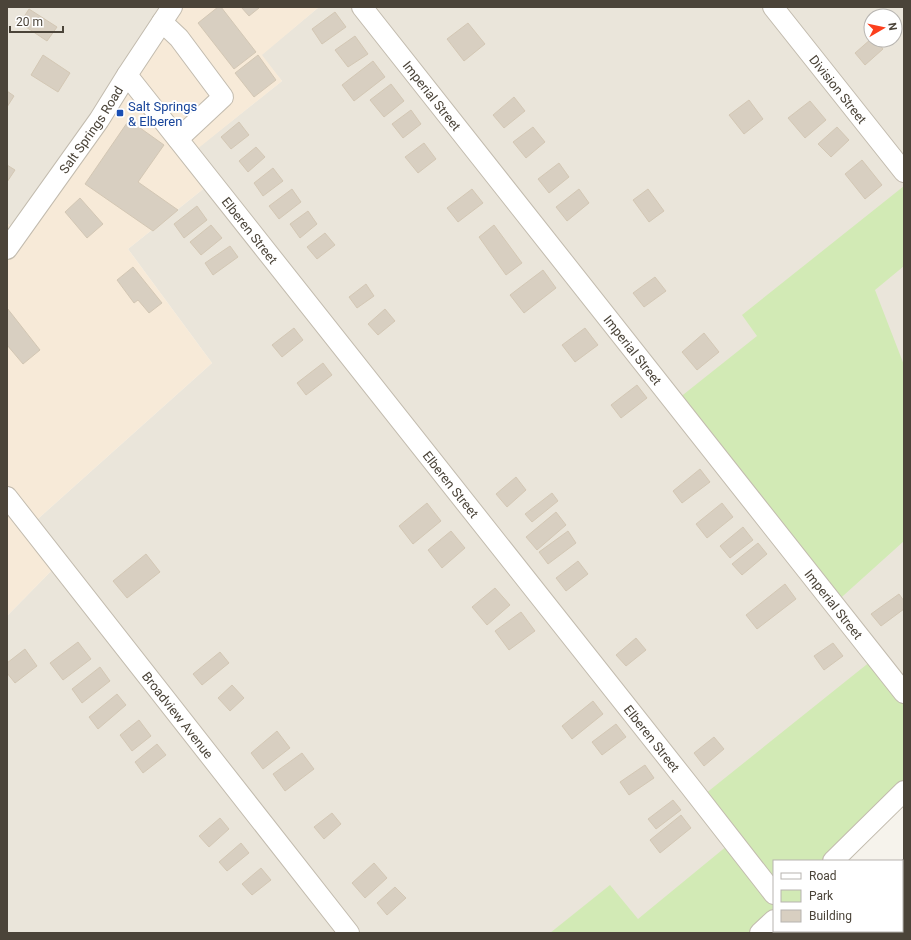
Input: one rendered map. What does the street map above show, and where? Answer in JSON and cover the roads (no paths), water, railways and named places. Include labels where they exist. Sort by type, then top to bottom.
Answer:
[{"type":"street","name":"Imperial Street","points":[[362,7],[904,693]]},
{"type":"street","name":"Division Street","points":[[773,7],[904,172]]},
{"type":"street","name":"Salt Springs Road","points":[[7,249],[99,120],[167,15]]},
{"type":"street","points":[[167,15],[178,38],[223,97],[178,139]]},
{"type":"street","name":"Elberen Street","points":[[127,75],[689,784],[773,893]]},
{"type":"street","name":"Broadview Avenue","points":[[7,497],[349,933]]},
{"type":"street","points":[[834,860],[904,791]]},
{"type":"street","points":[[760,933],[773,921]]},
{"type":"place","name":"Salt Springs & Elberen","points":[[120,113]]}]
